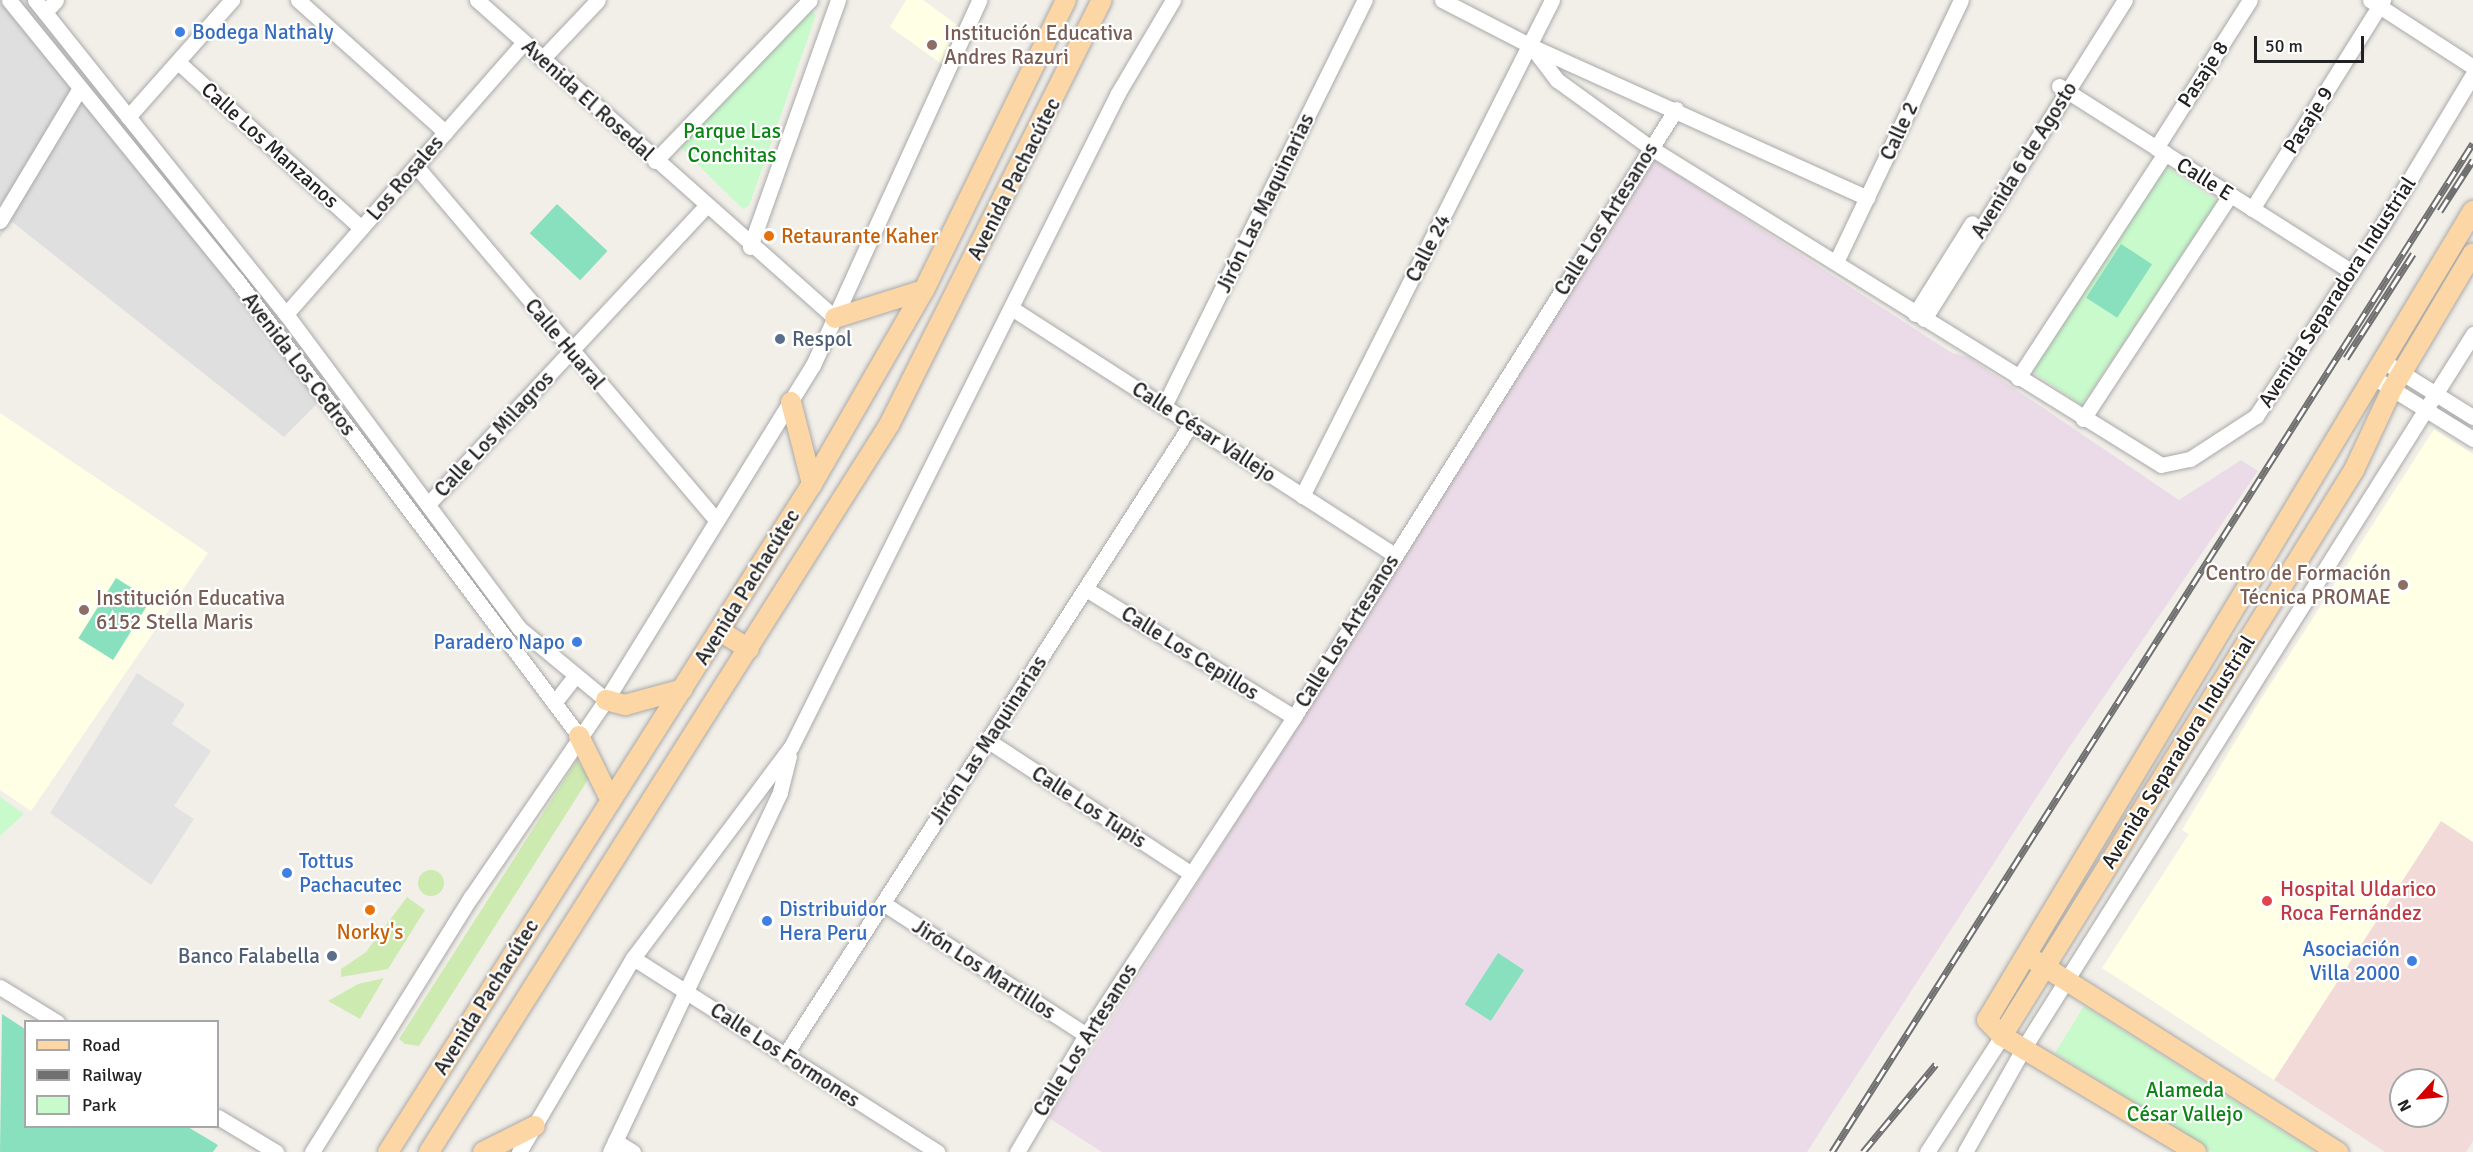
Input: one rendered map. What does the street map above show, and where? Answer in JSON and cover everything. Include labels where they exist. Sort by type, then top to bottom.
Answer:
[{"type":"main road","name":"Avenida Pachacútec","points":[[388,1152],[812,484],[924,290],[1066,0]]},
{"type":"main road","name":"Avenida Pachacútec","points":[[429,1152],[889,425],[1102,0]]},
{"type":"main road","points":[[1048,38],[1077,52]]},
{"type":"main road","name":"Avenida Separadora Industrial","points":[[2473,211],[1987,1020],[2002,1036],[2354,470],[2396,380],[2473,253]]},
{"type":"main road","points":[[835,318],[924,290]]},
{"type":"main road","points":[[791,402],[812,484]]},
{"type":"main road","points":[[720,631],[749,649]]},
{"type":"main road","points":[[606,700],[625,705],[683,689]]},
{"type":"main road","points":[[579,736],[611,801]]},
{"type":"main road","points":[[2025,954],[2338,1152]]},
{"type":"main road","points":[[2002,1036],[2196,1152]]},
{"type":"main road","points":[[483,1152],[535,1126]]},
{"type":"street","name":"Avenida Los Cedros","points":[[9,0],[236,279],[579,736]]},
{"type":"street","points":[[40,6],[56,0]]},
{"type":"street","points":[[128,117],[232,0]]},
{"type":"street","points":[[298,0],[446,132]]},
{"type":"street","name":"Avenida El Rosedal","points":[[477,0],[750,247],[835,318]]},
{"type":"street","points":[[542,59],[598,0]]},
{"type":"street","points":[[655,161],[810,0]]},
{"type":"street","points":[[750,247],[838,0]]},
{"type":"street","points":[[312,1152],[579,736],[606,700],[791,402],[835,318],[979,0]]},
{"type":"street","points":[[519,1152],[633,958],[791,747],[1013,309],[1118,93],[1173,0]]},
{"type":"street","name":"Jirón Las Maquinarias","points":[[1164,406],[1365,0]]},
{"type":"street","points":[[1442,0],[1530,46],[1676,108],[1867,198]]},
{"type":"street","name":"Calle 24","points":[[1302,496],[1552,0]]},
{"type":"street","name":"Calle 2","points":[[1836,262],[1961,0]]},
{"type":"street","name":"Pasaje 8","points":[[2018,378],[2160,151],[2250,0]]},
{"type":"street","name":"Avenida 6 de Agosto","points":[[1919,316],[2119,1]]},
{"type":"street","points":[[2377,2],[2473,67]]},
{"type":"street","name":"Pasaje 9","points":[[2252,209],[2377,2]]},
{"type":"street","name":"Avenida Los Cedros","points":[[40,6],[285,314],[429,503],[519,628],[606,700]]},
{"type":"street","name":"Los Rosales","points":[[285,314],[524,42]]},
{"type":"street","points":[[1530,46],[1557,80],[1651,148],[2083,419],[2230,195]]},
{"type":"street","name":"Calle Los Manzanos","points":[[178,62],[361,228]]},
{"type":"street","name":"Avenida Separadora Industrial","points":[[2083,419],[2161,465],[2190,459],[2256,416],[2352,272],[2473,74]]},
{"type":"street","points":[[0,221],[80,88]]},
{"type":"street","name":"Calle E","points":[[2063,89],[2352,272]]},
{"type":"street","name":"Calle Los Artesanos","points":[[1017,1152],[1086,1035],[1294,717],[1676,108]]},
{"type":"street","name":"Calle Huaral","points":[[416,166],[716,520]]},
{"type":"street","name":"Calle Los Milagros","points":[[429,503],[706,206]]},
{"type":"street","name":"Calle César Vallejo","points":[[1013,309],[1395,555]]},
{"type":"street","name":"Avenida Separadora Industrial","points":[[1965,1152],[2023,1049],[2433,392],[2473,334]]},
{"type":"street","points":[[2378,369],[2396,380],[2433,392],[2473,417]]},
{"type":"street","points":[[2396,380],[2424,408],[2473,439]]},
{"type":"street","name":"Jirón Las Maquinarias","points":[[785,1055],[1191,424]]},
{"type":"street","name":"Calle Los Cepillos","points":[[1086,589],[1294,717]]},
{"type":"street","points":[[554,703],[575,676]]},
{"type":"street","name":"Calle Los Tupis","points":[[987,740],[1190,873]]},
{"type":"street","points":[[633,1152],[613,1146],[780,792],[791,747]]},
{"type":"street","name":"Jirón Los Martillos","points":[[883,903],[1086,1035]]},
{"type":"street","name":"Calle Los Formones","points":[[633,958],[937,1152]]},
{"type":"street","points":[[0,979],[5,990],[54,1020]]},
{"type":"street","name":"Avenida Separadora Industrial","points":[[1927,1152],[2002,1036]]},
{"type":"street","points":[[219,1118],[276,1152]]},
{"type":"shaded area","points":[[0,0],[31,0],[338,383],[284,437],[11,221],[0,238]]},
{"type":"shaded area","name":"Institución Educativa Andres Razuri","points":[[906,0],[923,0],[957,25],[942,64],[890,27]]},
{"type":"shaded area","points":[[1655,160],[1952,353],[1968,357],[2179,500],[2241,460],[2258,471],[2062,758],[1807,1152],[1102,1152],[1049,1118]]},
{"type":"shaded area","name":"Institución Educativa 6152 Stella Maris","points":[[0,413],[208,553],[31,811],[0,790]]},
{"type":"shaded area","points":[[2434,429],[2473,454],[2473,842],[2441,821],[2274,1080],[2102,968],[2189,834],[2182,830],[2259,702]]},
{"type":"shaded area","points":[[137,673],[185,704],[172,724],[211,751],[174,806],[194,819],[151,885],[50,813]]},
{"type":"shaded area","name":"Asociación Villa 2000","points":[[2441,820],[2473,842],[2473,1141],[2466,1152],[2385,1152],[2274,1080]]},
{"type":"green space","name":"Parque Las Conchitas","points":[[808,8],[816,15],[749,206],[743,209],[679,146]]},
{"type":"green space","points":[[2164,165],[2219,202],[2082,405],[2027,368]]},
{"type":"green space","points":[[557,204],[607,251],[580,280],[530,233]]},
{"type":"green space","points":[[2121,244],[2152,264],[2117,318],[2086,298]]},
{"type":"green space","points":[[116,578],[151,600],[113,660],[78,638]]},
{"type":"green space","points":[[577,760],[589,778],[419,1046],[405,1044],[399,1039]]},
{"type":"green space","points":[[0,797],[24,814],[0,836]]},
{"type":"green space","points":[[431,870],[440,874],[444,883],[440,892],[431,896],[422,892],[418,883],[422,874]]},
{"type":"green space","points":[[407,897],[425,910],[388,969],[341,977],[341,969],[366,952]]},
{"type":"green space","points":[[1498,953],[1524,970],[1491,1021],[1465,1004]]},
{"type":"green space","points":[[384,978],[360,1019],[328,1001],[358,984]]},
{"type":"green space","name":"Alameda César Vallejo","points":[[2084,1006],[2315,1152],[2212,1152],[2055,1053]]},
{"type":"green space","points":[[2,1014],[24,1028],[24,1128],[190,1128],[218,1145],[213,1152],[0,1152]]},
{"type":"railway","points":[[1832,1152],[2473,143]]},
{"type":"railway","points":[[2440,211],[2473,160]]},
{"type":"railway","points":[[2346,358],[2413,254]]},
{"type":"railway","points":[[1863,1152],[1936,1064]]},
{"type":"place","name":"Bodega Nathaly","points":[[180,32]]},
{"type":"place","name":"Institución Educativa Andres Razuri","points":[[932,45]]},
{"type":"place","name":"Retaurante Kaher","points":[[769,236]]},
{"type":"place","name":"Respol","points":[[780,339]]},
{"type":"place","name":"Centro de Formación Técnica PROMAE","points":[[2403,585]]},
{"type":"place","name":"Institución Educativa 6152 Stella Maris","points":[[84,610]]},
{"type":"place","name":"Paradero Napo","points":[[577,642]]},
{"type":"place","name":"Tottus Pachacutec","points":[[287,873]]},
{"type":"place","name":"Hospital Uldarico Roca Fernández","points":[[2267,901]]},
{"type":"place","name":"Norky's","points":[[370,910]]},
{"type":"place","name":"Distribuidor Hera Peru","points":[[767,921]]},
{"type":"place","name":"Banco Falabella","points":[[332,956]]},
{"type":"place","name":"Asociación Villa 2000","points":[[2412,961]]}]
